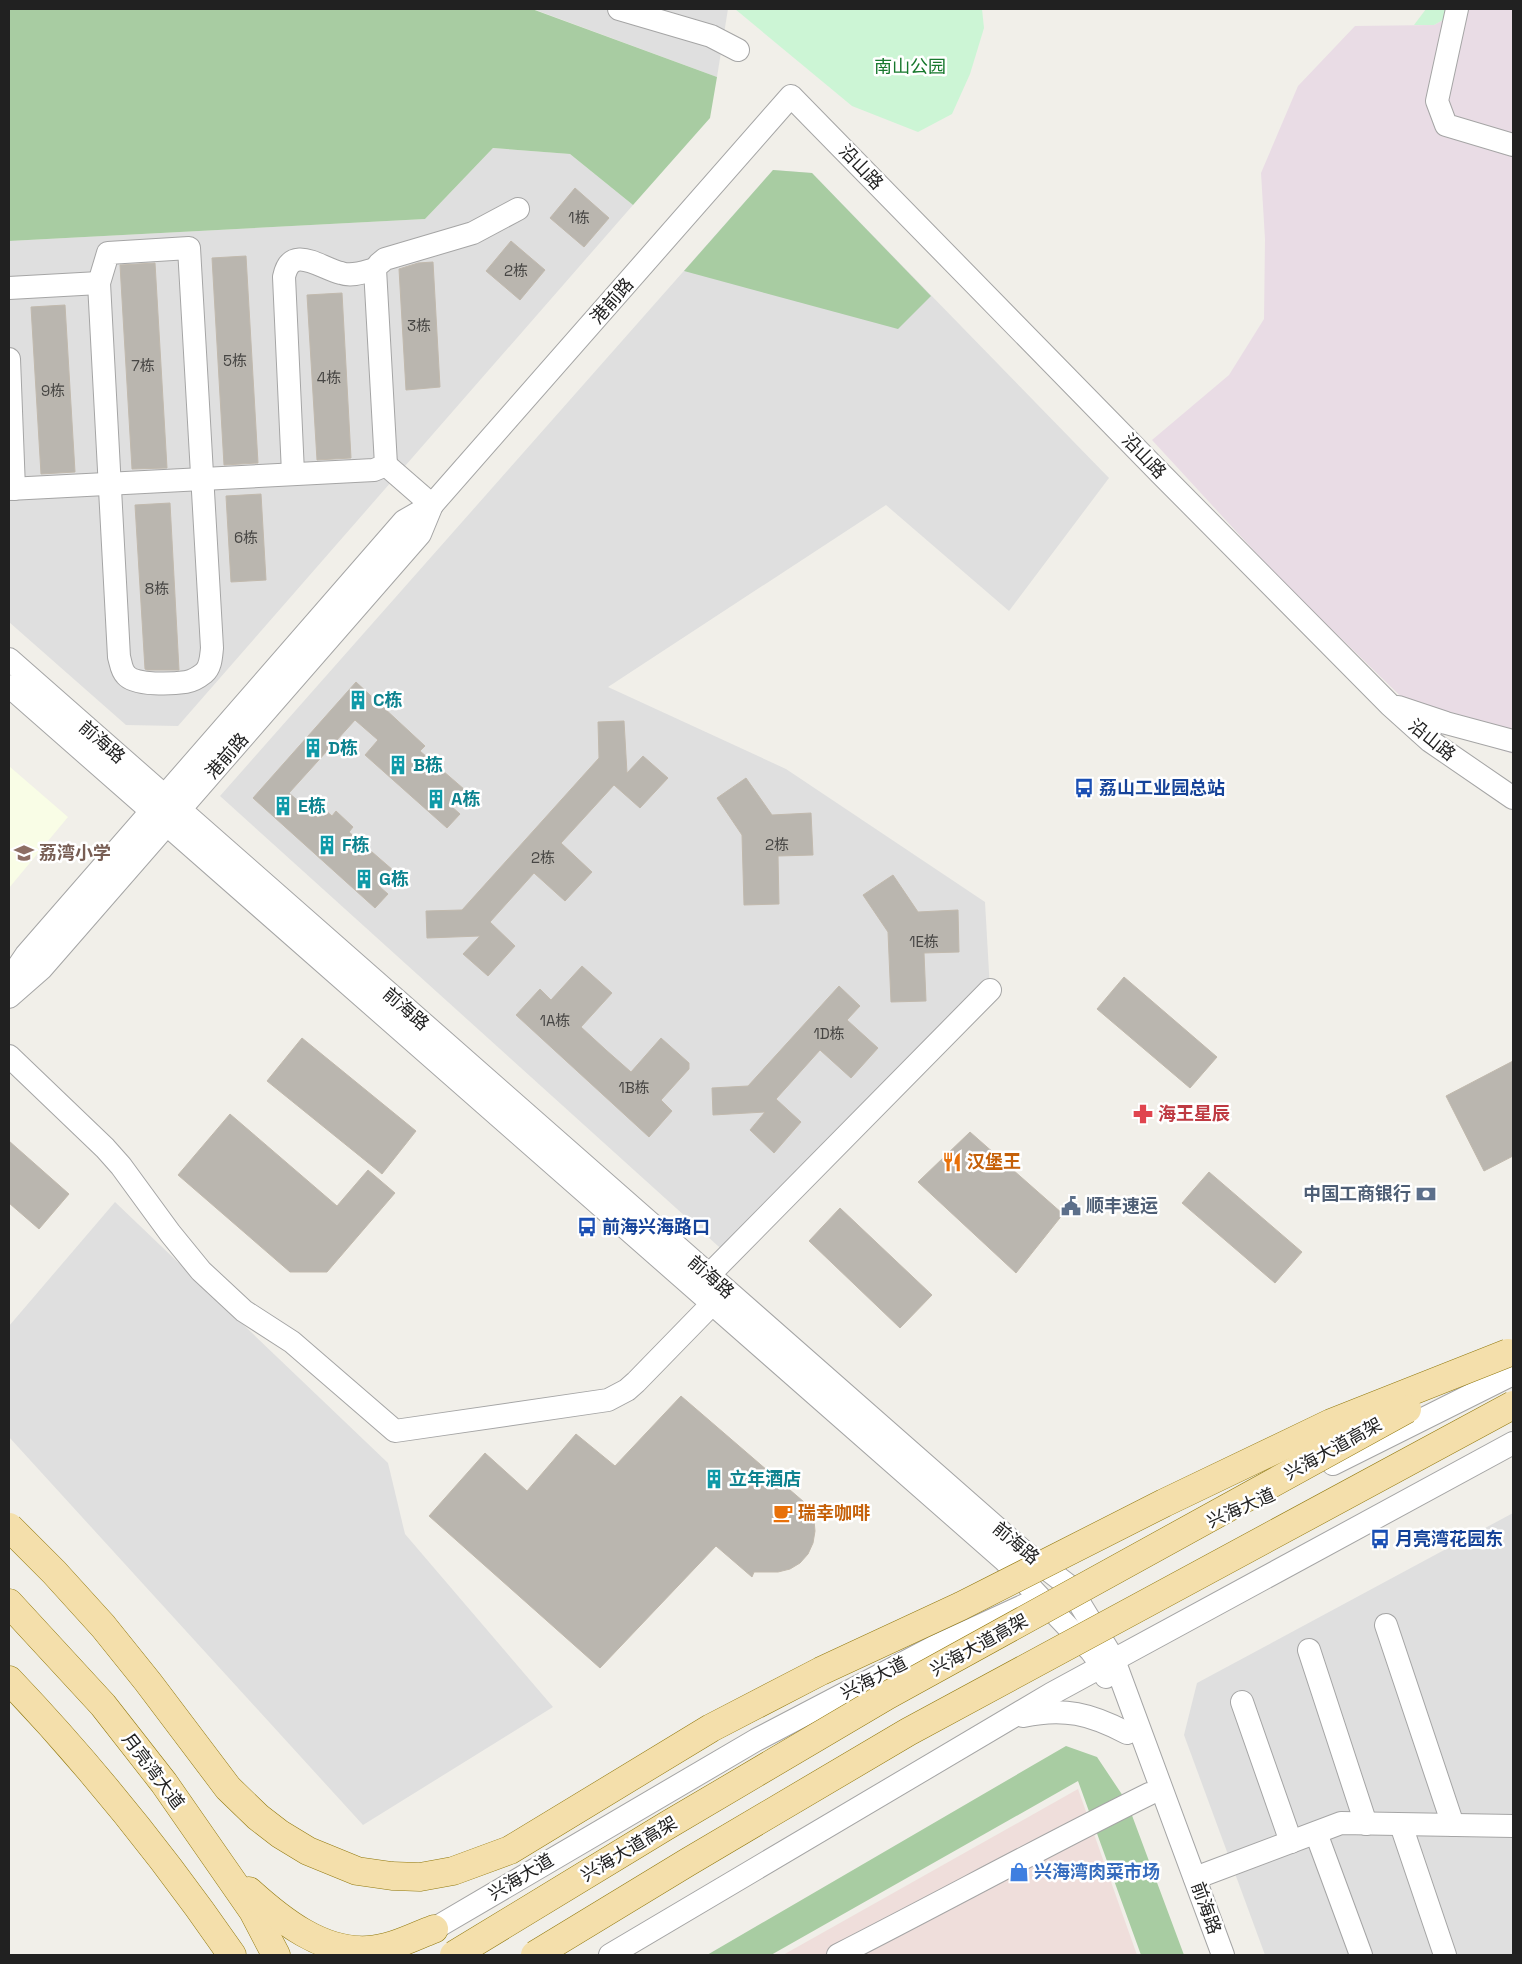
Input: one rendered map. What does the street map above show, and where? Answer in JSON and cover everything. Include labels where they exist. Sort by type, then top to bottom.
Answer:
[{"type":"main road","points":[[9,1527],[54,1572],[103,1626],[228,1788],[258,1817],[280,1834],[308,1851],[357,1871],[392,1876],[420,1876],[454,1871],[510,1850],[711,1728],[821,1671],[961,1606],[1164,1503],[1332,1423],[1511,1359]]},
{"type":"main road","name":"兴海大道高架","points":[[454,1955],[675,1820],[888,1695],[1511,1359]]},
{"type":"main road","points":[[535,1955],[908,1732],[1513,1405]]},
{"type":"main road","name":"月亮湾大道","points":[[9,1603],[103,1704],[164,1783],[253,1911],[276,1955]]},
{"type":"main road","points":[[9,1680],[83,1761],[147,1838],[232,1955]]},
{"type":"main road","points":[[214,1854],[272,1912],[298,1930],[322,1942],[348,1949],[368,1950],[392,1945],[434,1929]]},
{"type":"street","points":[[619,9],[711,36],[738,50]]},
{"type":"street","points":[[1457,9],[1437,101],[1446,125],[1513,145]]},
{"type":"street","name":"港前路","points":[[9,980],[26,955],[165,811],[420,534],[432,505],[790,96]]},
{"type":"street","name":"沿山路","points":[[790,96],[1390,704],[1430,740],[1513,798]]},
{"type":"street","points":[[293,473],[284,278],[286,268],[290,262],[298,259],[310,261],[342,274],[355,274],[375,269],[385,259],[473,234],[518,209]]},
{"type":"street","points":[[190,248],[212,648],[206,671],[188,682],[142,683],[133,681],[126,676],[122,669],[119,647],[99,283],[108,253],[190,248]]},
{"type":"street","points":[[375,269],[386,465],[432,505]]},
{"type":"street","points":[[9,288],[99,283]]},
{"type":"street","points":[[9,359],[12,489],[374,470],[386,465]]},
{"type":"street","name":"前海路","points":[[9,659],[165,811],[712,1304],[1004,1560],[1092,1651],[1108,1663],[1127,1733],[1207,1955]]},
{"type":"street","name":"前海路","points":[[9,686],[165,811],[709,1275],[1022,1550],[1069,1586],[1108,1663],[1195,1878],[1223,1955]]},
{"type":"street","points":[[1390,704],[1446,723],[1513,741]]},
{"type":"street","name":"港前路","points":[[9,997],[41,969],[165,811]]},
{"type":"street","points":[[709,1275],[990,990]]},
{"type":"street","points":[[9,1056],[105,1148],[121,1166],[201,1272],[244,1311],[292,1342],[395,1432],[608,1400],[627,1390],[636,1382],[712,1304]]},
{"type":"street","name":"兴海大道","points":[[390,1955],[712,1765],[796,1718],[934,1647],[1294,1483],[1511,1359]]},
{"type":"street","points":[[610,1955],[1010,1718],[1513,1443]]},
{"type":"street","points":[[1386,1625],[1453,1825]]},
{"type":"street","points":[[1309,1650],[1366,1824]]},
{"type":"street","points":[[1242,1702],[1290,1842]]},
{"type":"street","points":[[1010,1718],[1038,1712],[1056,1711],[1081,1714],[1104,1721],[1127,1733]]},
{"type":"street","points":[[838,1955],[1017,1863],[1069,1833],[1149,1794]]},
{"type":"street","points":[[1195,1878],[1341,1824],[1513,1826]]},
{"type":"street","points":[[1401,1825],[1445,1955]]},
{"type":"street","points":[[1316,1833],[1361,1955]]},
{"type":"shaded area","points":[[533,9],[728,9],[717,77]]},
{"type":"shaded area","points":[[1463,9],[1513,9],[1513,754],[1473,741],[1425,720],[1281,580],[1152,440],[1229,375],[1264,319],[1265,239],[1261,173],[1298,86],[1355,26],[1434,25]]},
{"type":"shaded area","points":[[493,148],[570,154],[633,205],[178,726],[126,725],[9,622],[9,241],[425,219]]},
{"type":"shaded area","points":[[773,170],[812,173],[1109,478],[1009,611],[886,505],[608,687],[786,769],[985,902],[990,990],[728,1255],[220,796]]},
{"type":"shaded area","name":"荔湾小学","points":[[9,766],[68,817],[9,888]]},
{"type":"shaded area","points":[[115,1202],[388,1463],[405,1534],[553,1707],[363,1825],[9,1437],[9,1326]]},
{"type":"shaded area","points":[[1513,1513],[1513,1955],[1265,1955],[1184,1735],[1197,1683]]},
{"type":"shaded area","name":"兴海湾肉菜市场","points":[[1078,1789],[1137,1955],[783,1955]]},
{"type":"green space","points":[[9,9],[532,9],[717,77],[710,118],[633,205],[570,154],[493,148],[425,219],[9,241]]},
{"type":"green space","name":"南山公园","points":[[735,9],[982,9],[984,28],[970,74],[952,114],[918,132],[852,106]]},
{"type":"green space","points":[[1426,9],[1463,9],[1434,25],[1414,25]]},
{"type":"green space","points":[[773,170],[812,173],[931,296],[898,329],[684,271]]},
{"type":"green space","points":[[1066,1746],[1097,1757],[1127,1802],[1184,1955],[1141,1955],[1078,1781],[771,1955],[707,1955]]},
{"type":"building","points":[[575,188],[609,218],[584,247],[550,218]]},
{"type":"building","points":[[511,241],[545,270],[520,300],[486,271]]},
{"type":"building","points":[[246,256],[258,463],[224,465],[212,258]]},
{"type":"building","points":[[433,262],[440,387],[406,390],[399,269],[418,263]]},
{"type":"building","points":[[155,263],[167,468],[132,469],[120,265]]},
{"type":"building","points":[[342,293],[351,458],[317,460],[307,295]]},
{"type":"building","points":[[65,305],[75,472],[41,474],[31,307]]},
{"type":"building","points":[[261,494],[266,580],[231,582],[226,496]]},
{"type":"building","points":[[170,503],[179,670],[147,670],[145,669],[135,505]]},
{"type":"building","points":[[356,682],[425,746],[420,751],[465,790],[451,806],[460,814],[447,828],[365,755],[378,740],[355,720],[289,793],[318,818],[325,810],[332,816],[336,811],[353,827],[349,832],[394,871],[380,887],[388,894],[375,908],[253,798]]},
{"type":"building","points":[[624,721],[627,773],[643,756],[668,778],[640,808],[614,785],[561,843],[592,872],[565,901],[534,873],[490,922],[515,946],[488,976],[463,954],[480,936],[427,938],[426,911],[462,910],[599,758],[598,722]]},
{"type":"building","points":[[746,778],[772,815],[811,813],[813,855],[778,856],[779,904],[744,905],[742,835],[717,798]]},
{"type":"building","points":[[893,875],[918,912],[958,910],[959,952],[924,953],[926,1001],[891,1002],[888,932],[863,895]]},
{"type":"building","points":[[582,966],[612,993],[581,1027],[606,1050],[631,1072],[661,1038],[689,1063],[689,1069],[661,1100],[672,1111],[649,1137],[516,1015],[540,989],[551,1000]]},
{"type":"building","points":[[1124,977],[1217,1057],[1190,1088],[1097,1009]]},
{"type":"building","points":[[839,986],[860,1006],[847,1020],[878,1048],[851,1078],[820,1050],[776,1099],[801,1122],[774,1153],[750,1130],[765,1112],[713,1115],[712,1088],[748,1086]]},
{"type":"building","points":[[302,1038],[416,1131],[382,1174],[267,1081]]},
{"type":"building","points":[[1513,1061],[1513,1156],[1484,1171],[1446,1096]]},
{"type":"building","points":[[230,1114],[337,1206],[368,1170],[395,1193],[327,1272],[290,1272],[178,1175]]},
{"type":"building","points":[[970,1132],[1063,1214],[1016,1273],[918,1182]]},
{"type":"building","points":[[9,1141],[69,1194],[39,1229],[9,1203]]},
{"type":"building","points":[[1209,1172],[1302,1252],[1275,1283],[1182,1203]]},
{"type":"building","points":[[840,1208],[932,1295],[900,1328],[809,1241]]},
{"type":"building","points":[[681,1396],[804,1502],[814,1520],[813,1543],[808,1554],[800,1563],[790,1569],[778,1572],[754,1572],[752,1577],[716,1546],[600,1668],[429,1516],[485,1453],[527,1491],[576,1434],[615,1466]]},
{"type":"place","name":"C栋","points":[[358,700]]},
{"type":"place","name":"D栋","points":[[313,748]]},
{"type":"place","name":"B栋","points":[[398,765]]},
{"type":"place","name":"荔山工业园总站","points":[[1084,788]]},
{"type":"place","name":"A栋","points":[[436,799]]},
{"type":"place","name":"E栋","points":[[283,806]]},
{"type":"place","name":"F栋","points":[[327,845]]},
{"type":"place","name":"荔湾小学","points":[[24,853]]},
{"type":"place","name":"G栋","points":[[364,879]]},
{"type":"place","name":"海王星辰","points":[[1143,1114]]},
{"type":"place","name":"汉堡王","points":[[952,1162]]},
{"type":"place","name":"中国工商银行","points":[[1426,1194]]},
{"type":"place","name":"顺丰速运","points":[[1071,1206]]},
{"type":"place","name":"前海兴海路口","points":[[587,1227]]},
{"type":"place","name":"立年酒店","points":[[714,1479]]},
{"type":"place","name":"瑞幸咖啡","points":[[783,1513]]},
{"type":"place","name":"月亮湾花园东","points":[[1380,1539]]},
{"type":"place","name":"兴海湾肉菜市场","points":[[1019,1872]]}]
